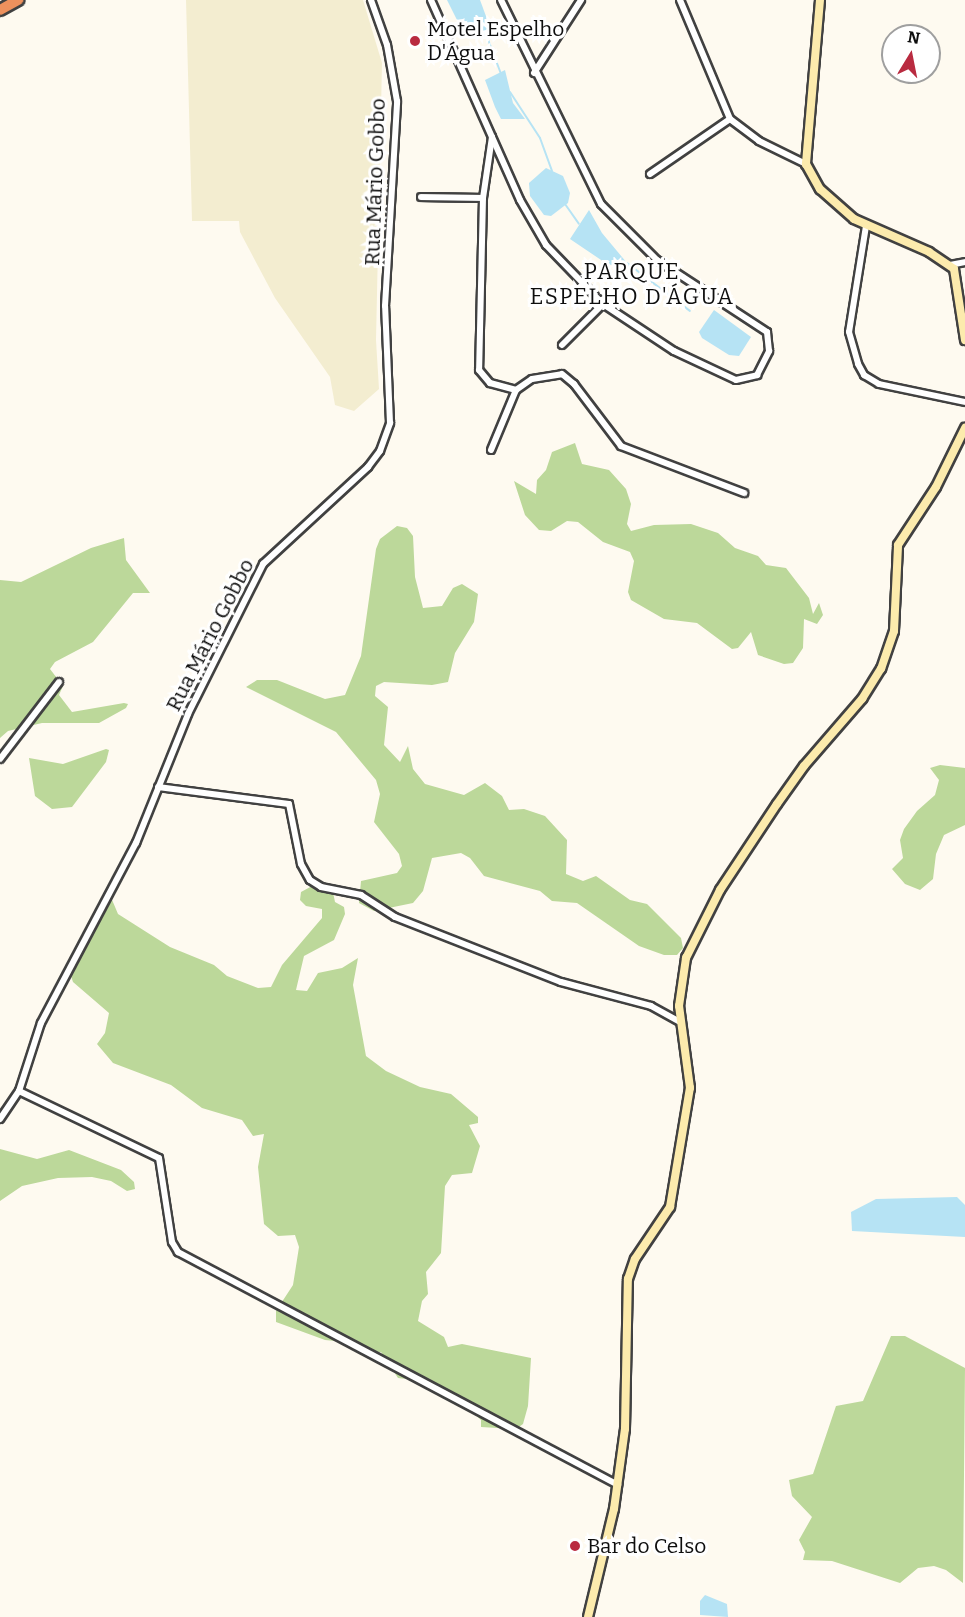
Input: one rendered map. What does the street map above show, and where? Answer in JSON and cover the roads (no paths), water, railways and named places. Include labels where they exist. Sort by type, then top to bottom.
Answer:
[{"type":"highway","points":[[0,10],[18,0]]},
{"type":"street","name":"Rua Mário Gobbo","points":[[0,1119],[19,1090],[41,1023],[124,867],[189,714],[263,564],[368,467],[380,451],[390,423],[385,306],[397,101],[387,45],[371,0]]},
{"type":"street","points":[[431,0],[492,136],[546,245],[603,304],[674,351],[736,380],[757,375],[769,351],[767,332],[657,260],[601,204],[534,73],[501,0]]},
{"type":"street","points":[[534,73],[581,0]]},
{"type":"street","points":[[680,0],[730,119],[759,141],[806,164]]},
{"type":"street","points":[[820,0],[806,164],[820,189],[866,226],[950,265],[965,262]]},
{"type":"street","points":[[650,174],[730,119]]},
{"type":"street","points":[[492,136],[483,198],[479,370],[490,383],[516,390]]},
{"type":"street","points":[[421,197],[483,198]]},
{"type":"street","points":[[866,226],[849,332],[858,364],[864,375],[879,384],[965,402]]},
{"type":"street","points":[[950,265],[957,278],[964,337]]},
{"type":"street","points":[[562,345],[603,304]]},
{"type":"street","points":[[491,450],[516,390],[532,379],[562,374],[574,384],[621,446],[744,493]]},
{"type":"street","points":[[588,1617],[618,1485],[628,1394],[628,1279],[635,1259],[670,1207],[690,1088],[680,1022],[680,982],[686,958],[720,890],[804,766],[862,699],[887,657],[894,631],[898,545],[936,487],[965,428]]},
{"type":"street","points":[[0,759],[59,682]]},
{"type":"street","points":[[158,787],[289,804],[301,864],[310,880],[321,887],[361,895],[395,917],[561,982],[651,1006],[680,1022]]},
{"type":"street","points":[[19,1090],[159,1158],[172,1242],[178,1252],[618,1485]]},
{"type":"water","points":[[447,0],[480,0],[493,35],[481,37],[461,28]]},
{"type":"water","points":[[505,70],[513,103],[525,119],[501,119],[495,107],[485,80]]},
{"type":"water","points":[[546,168],[563,176],[570,193],[568,203],[551,216],[544,215],[530,196],[529,183]]},
{"type":"water","points":[[589,210],[602,233],[632,269],[607,264],[570,239]]},
{"type":"water","points":[[714,310],[751,337],[739,356],[729,355],[702,338],[699,332]]},
{"type":"water","points":[[957,1197],[965,1205],[965,1237],[852,1231],[851,1212],[876,1199]]},
{"type":"water","points":[[705,1595],[727,1604],[728,1617],[700,1615],[700,1601]]},
{"type":"waterway","points":[[486,34],[501,74]]},
{"type":"waterway","points":[[510,92],[540,138],[552,171]]},
{"type":"waterway","points":[[565,204],[579,224]]},
{"type":"waterway","points":[[627,263],[690,311]]},
{"type":"place","name":"Motel Espelho D'Água","points":[[415,41]]},
{"type":"place","name":"Bar do Celso","points":[[575,1546]]},
{"type":"district","name":"PARQUE ESPELHO D'ÁGUA","points":[[632,284]]}]
